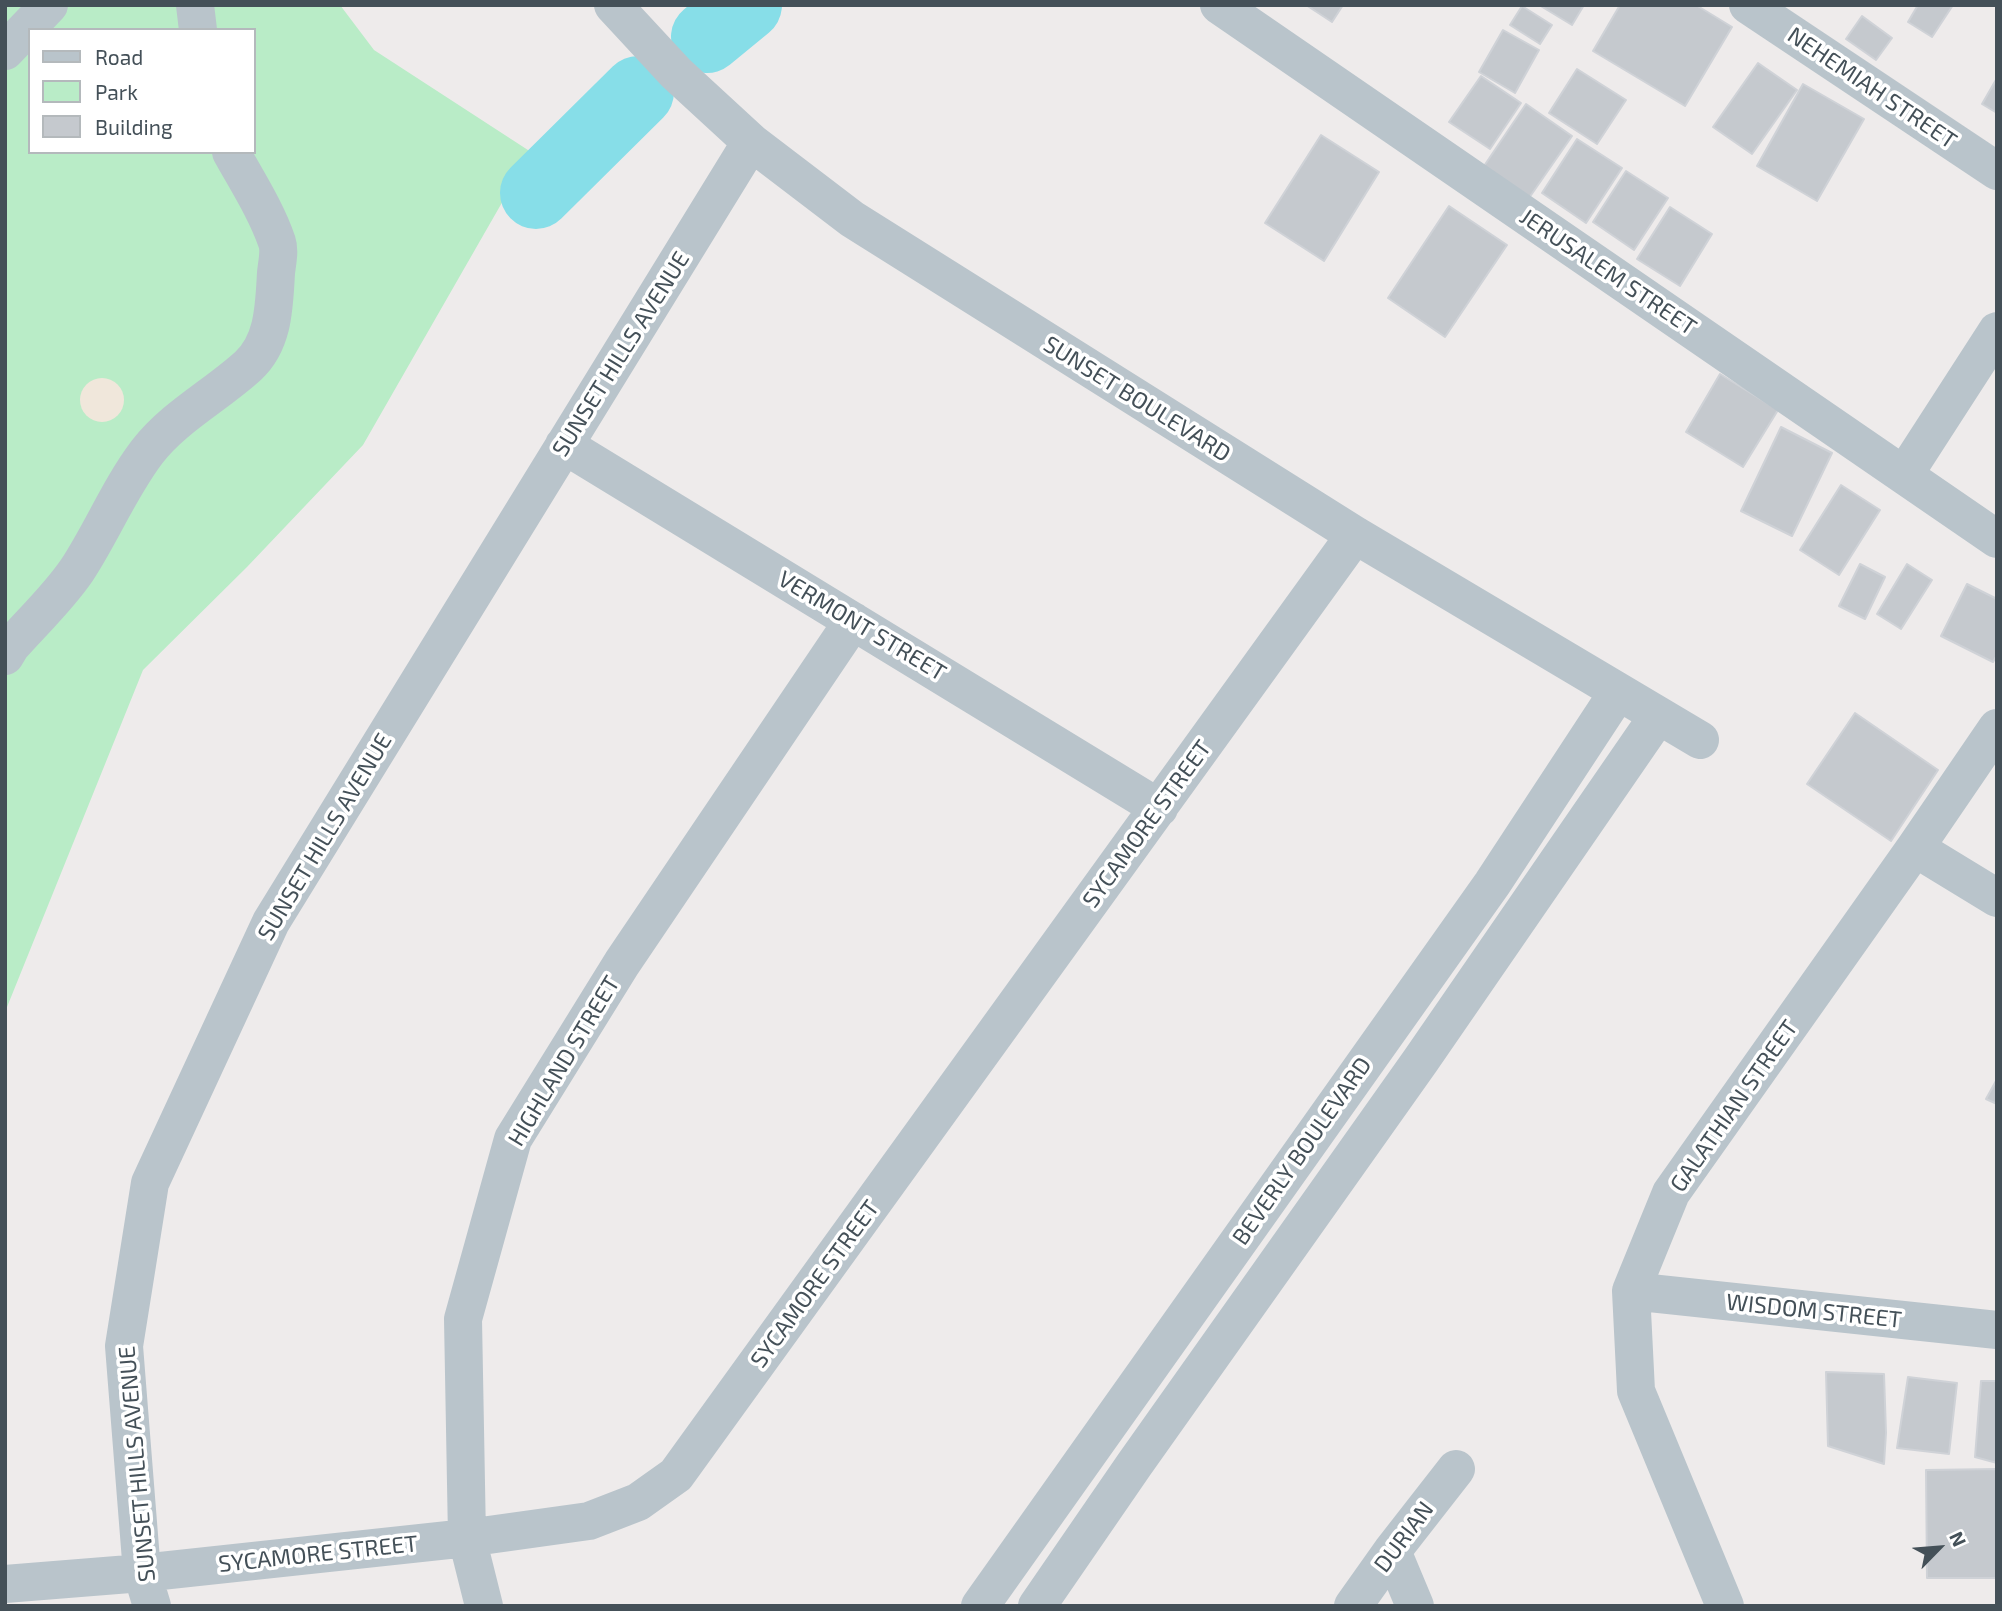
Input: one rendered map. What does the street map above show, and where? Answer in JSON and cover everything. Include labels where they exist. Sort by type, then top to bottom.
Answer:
[{"type":"street","points":[[5,51],[49,5]]},
{"type":"street","points":[[195,5],[198,28]]},
{"type":"street","name":"SUNSET BOULEVARD","points":[[613,5],[676,73],[751,142],[852,219],[1356,535],[1700,740]]},
{"type":"street","name":"JERUSALEM STREET","points":[[1219,5],[1997,539]]},
{"type":"street","name":"NEHEMIAH STREET","points":[[1748,5],[1997,170]]},
{"type":"street","name":"SUNSET HILLS AVENUE","points":[[147,1590],[124,1346],[150,1183],[271,922],[751,142]]},
{"type":"street","points":[[5,656],[10,646],[57,597],[76,571],[142,459],[156,441],[250,364],[265,345],[273,317],[278,245],[262,208],[232,154]]},
{"type":"street","points":[[1904,475],[1997,331]]},
{"type":"street","name":"VERMONT STREET","points":[[564,445],[1159,808]]},
{"type":"street","name":"SYCAMORE STREET","points":[[5,1584],[147,1590],[589,1521],[638,1502],[676,1475],[1356,535]]},
{"type":"street","name":"HIGHLAND STREET","points":[[484,1606],[467,1538],[463,1319],[513,1139],[622,963],[853,621]]},
{"type":"street","name":"BEVERLY BOULEVARD","points":[[980,1606],[1492,884],[1618,692]]},
{"type":"street","name":"BEVERLY BOULEVARD","points":[[1037,1606],[1421,1060],[1658,716]]},
{"type":"street","name":"GALATHIAN STREET","points":[[1725,1606],[1636,1391],[1631,1292],[1671,1193],[1997,728]]},
{"type":"street","points":[[1915,848],[1997,898]]},
{"type":"street","name":"WISDOM STREET","points":[[1631,1292],[1997,1330]]},
{"type":"street","name":"DURIAN","points":[[1353,1606],[1392,1550],[1456,1469]]},
{"type":"street","points":[[1392,1550],[1415,1606]]},
{"type":"green space","points":[[5,5],[340,5],[374,50],[531,152],[363,445],[247,567],[143,670],[5,1012]]},
{"type":"sand","points":[[102,378],[117,385],[124,400],[117,415],[102,422],[87,415],[80,400],[87,385]]},
{"type":"building","points":[[1306,5],[1343,5],[1332,22]]},
{"type":"building","points":[[1539,5],[1584,5],[1572,25]]},
{"type":"building","points":[[1620,5],[1696,5],[1732,27],[1685,106],[1593,51]]},
{"type":"building","points":[[1918,5],[1953,5],[1932,37],[1908,22]]},
{"type":"building","points":[[1522,6],[1552,25],[1540,44],[1510,25]]},
{"type":"building","points":[[1862,16],[1892,38],[1876,60],[1846,39]]},
{"type":"building","points":[[1503,30],[1539,50],[1515,93],[1479,72]]},
{"type":"building","points":[[1758,63],[1797,90],[1752,154],[1713,127]]},
{"type":"building","points":[[1577,69],[1626,100],[1597,144],[1549,113]]},
{"type":"building","points":[[1481,76],[1521,103],[1490,149],[1449,122]]},
{"type":"building","points":[[1997,78],[1997,113],[1982,104]]},
{"type":"building","points":[[1803,84],[1864,119],[1817,201],[1757,166]]},
{"type":"building","points":[[1526,104],[1572,136],[1529,198],[1484,166]]},
{"type":"building","points":[[1321,135],[1379,172],[1324,261],[1265,223]]},
{"type":"building","points":[[1577,139],[1622,168],[1586,223],[1542,193]]},
{"type":"building","points":[[1626,171],[1668,198],[1634,250],[1593,222]]},
{"type":"building","points":[[1449,206],[1507,245],[1445,337],[1388,298]]},
{"type":"building","points":[[1670,207],[1712,234],[1680,286],[1637,259]]},
{"type":"building","points":[[1720,374],[1778,410],[1743,467],[1686,432]]},
{"type":"building","points":[[1781,427],[1832,453],[1792,536],[1741,511]]},
{"type":"building","points":[[1841,485],[1880,510],[1839,575],[1800,550]]},
{"type":"building","points":[[1860,564],[1885,577],[1865,619],[1839,606]]},
{"type":"building","points":[[1907,564],[1932,580],[1901,629],[1877,614]]},
{"type":"building","points":[[1967,584],[1997,599],[1997,655],[1993,662],[1941,636]]},
{"type":"building","points":[[1855,713],[1938,770],[1891,841],[1807,784]]},
{"type":"building","points":[[1997,1079],[1997,1104],[1986,1099]]},
{"type":"building","points":[[1826,1372],[1884,1374],[1884,1464],[1828,1446]]},
{"type":"building","points":[[1908,1377],[1957,1383],[1949,1454],[1897,1448]]},
{"type":"building","points":[[1981,1381],[1997,1381],[1997,1463],[1975,1457]]},
{"type":"building","points":[[1997,1469],[1997,1578],[1927,1578],[1926,1470]]},
{"type":"waterway","points":[[707,37],[746,5]]},
{"type":"waterway","points":[[536,193],[638,92]]}]
